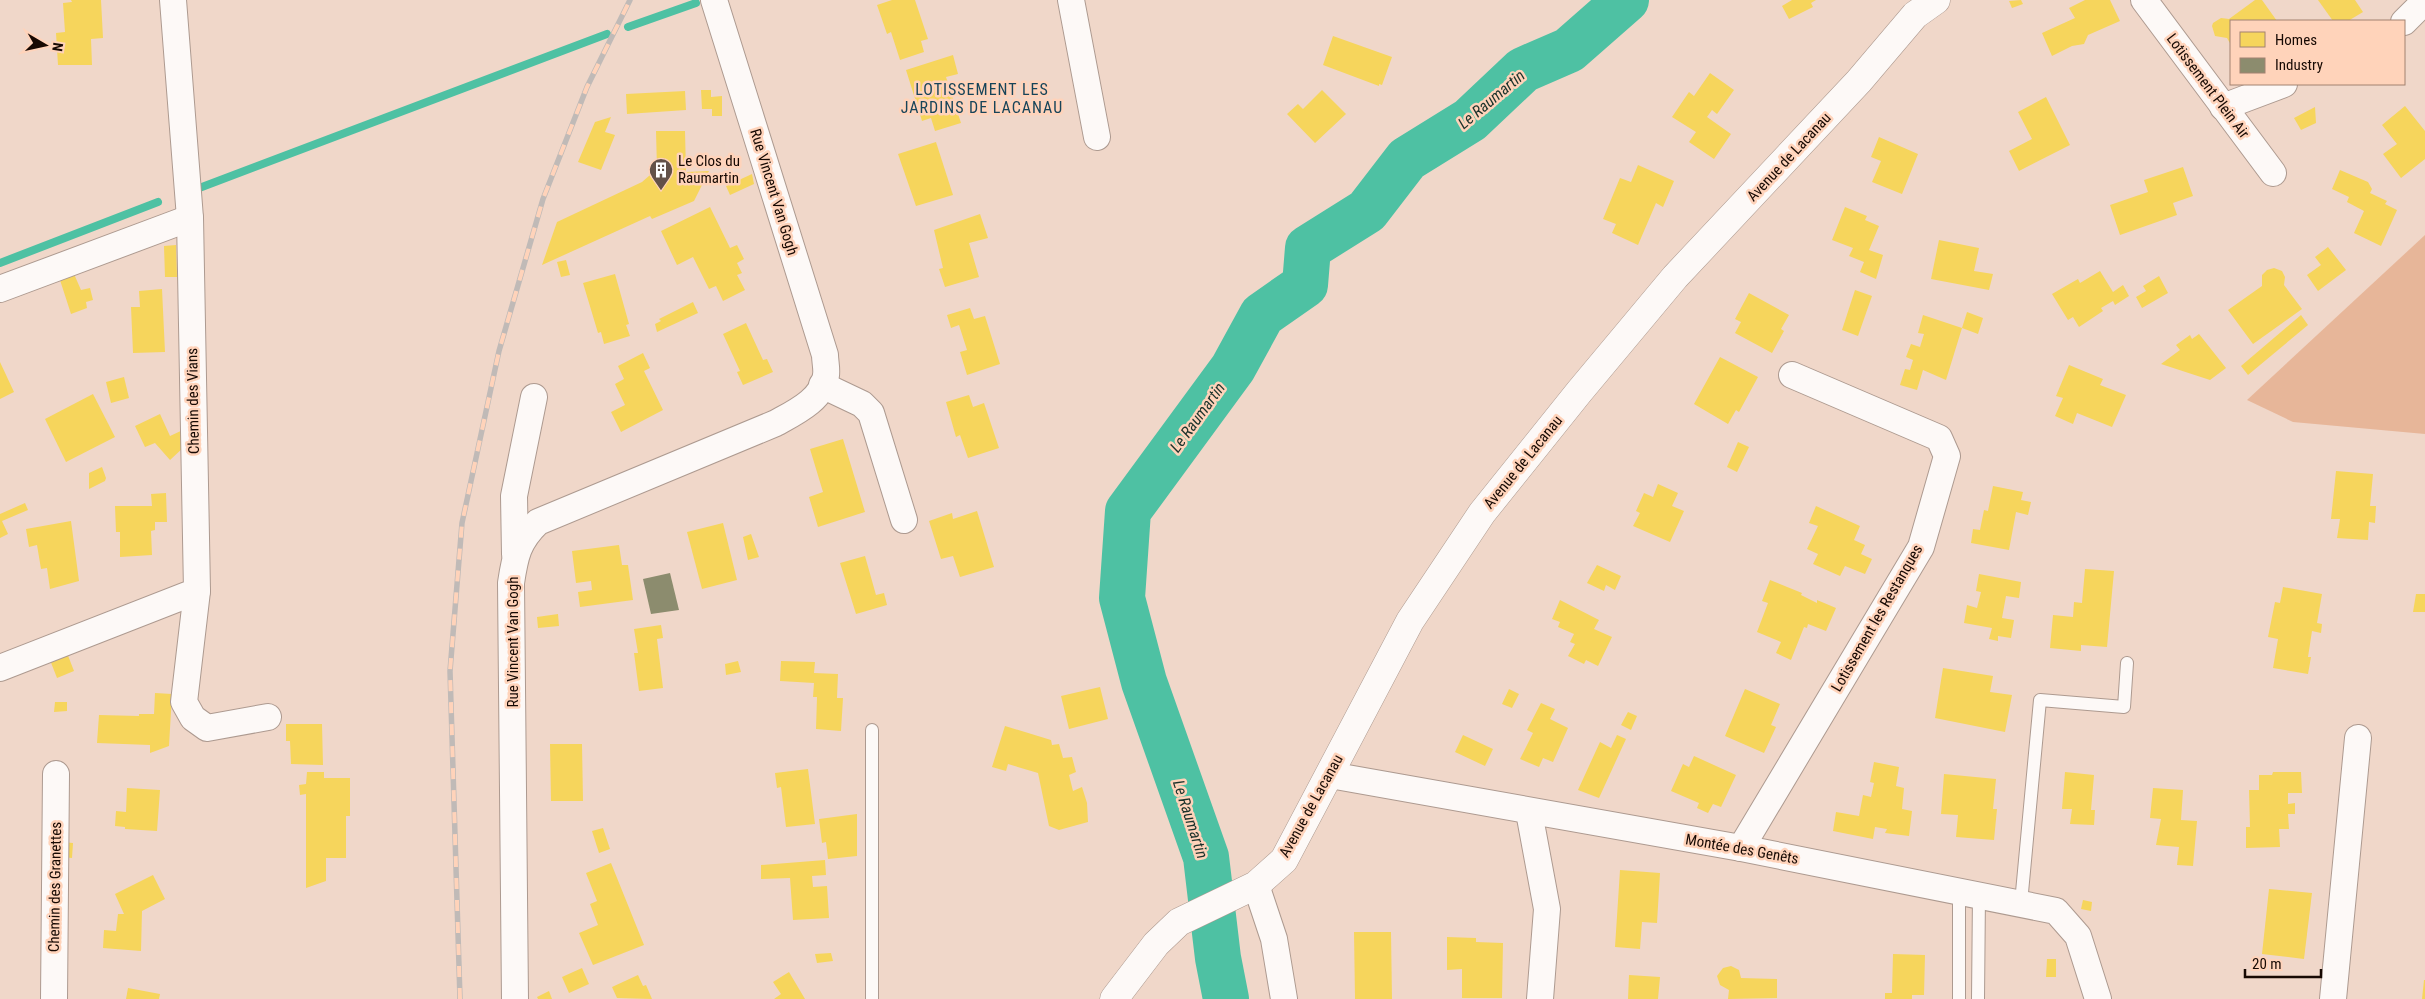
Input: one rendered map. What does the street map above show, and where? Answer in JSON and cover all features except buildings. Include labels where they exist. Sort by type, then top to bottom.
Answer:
[{"type":"street","name":"Chemin des Vians","points":[[173,0],[190,218],[197,591],[184,702],[192,718],[207,728],[268,717]]},
{"type":"street","name":"Rue Vincent Van Gogh","points":[[515,999],[511,593],[514,557],[525,534],[538,522],[776,423],[798,411],[818,394],[826,377],[825,355],[714,0]]},
{"type":"street","points":[[1071,0],[1097,137]]},
{"type":"street","name":"Avenue de Lacanau","points":[[1114,999],[1156,944],[1179,922],[1256,885],[1284,860],[1410,621],[1482,513],[1579,392],[1675,277],[1859,81],[1915,15],[1936,0]]},
{"type":"street","name":"Lotissement Plein Air","points":[[2144,0],[2273,173]]},
{"type":"street","points":[[2223,107],[2281,85]]},
{"type":"street","points":[[0,289],[190,218]]},
{"type":"street","name":"Lotissement les Restanques","points":[[1741,848],[1921,547],[1947,456],[1939,438],[1792,375]]},
{"type":"street","points":[[822,386],[862,404],[872,413],[904,520]]},
{"type":"street","points":[[514,557],[514,496],[534,397]]},
{"type":"street","points":[[0,668],[197,591]]},
{"type":"street","points":[[2333,999],[2358,738]]},
{"type":"street","name":"Chemin des Granettes","points":[[54,999],[56,774]]},
{"type":"street","name":"Montée des Genêts","points":[[1330,775],[1529,812],[1741,848],[1969,892],[2056,911],[2078,936],[2098,999]]},
{"type":"street","points":[[1529,812],[1547,909],[1540,999]]},
{"type":"street","points":[[1256,885],[1274,939],[1284,999]]},
{"type":"lane","points":[[2021,903],[2040,700],[2124,707],[2127,663]]},
{"type":"lane","points":[[872,730],[872,999]]},
{"type":"lane","points":[[1959,999],[1969,892]]},
{"type":"lane","points":[[1969,892],[1978,999]]},
{"type":"shaded area","points":[[2425,235],[2425,434],[2293,422],[2247,400]]},
{"type":"waterway","name":"Le Raumartin","points":[[1226,999],[1218,958],[1206,857],[1144,682],[1122,598],[1128,511],[1233,368],[1262,315],[1305,285],[1308,248],[1367,211],[1407,159],[1470,120],[1523,70],[1569,50],[1626,0]]},
{"type":"waterway","points":[[628,27],[696,3]]},
{"type":"waterway","points":[[194,190],[607,34]]},
{"type":"waterway","points":[[0,263],[158,202]]},
{"type":"railway","points":[[460,999],[450,671],[462,523],[499,351],[543,199],[587,87],[630,0]]},
{"type":"place","name":"Le Clos du Raumartin","points":[[661,191]]},
{"type":"district","name":"LOTISSEMENT LES JARDINS DE LACANAU","points":[[982,98]]}]
